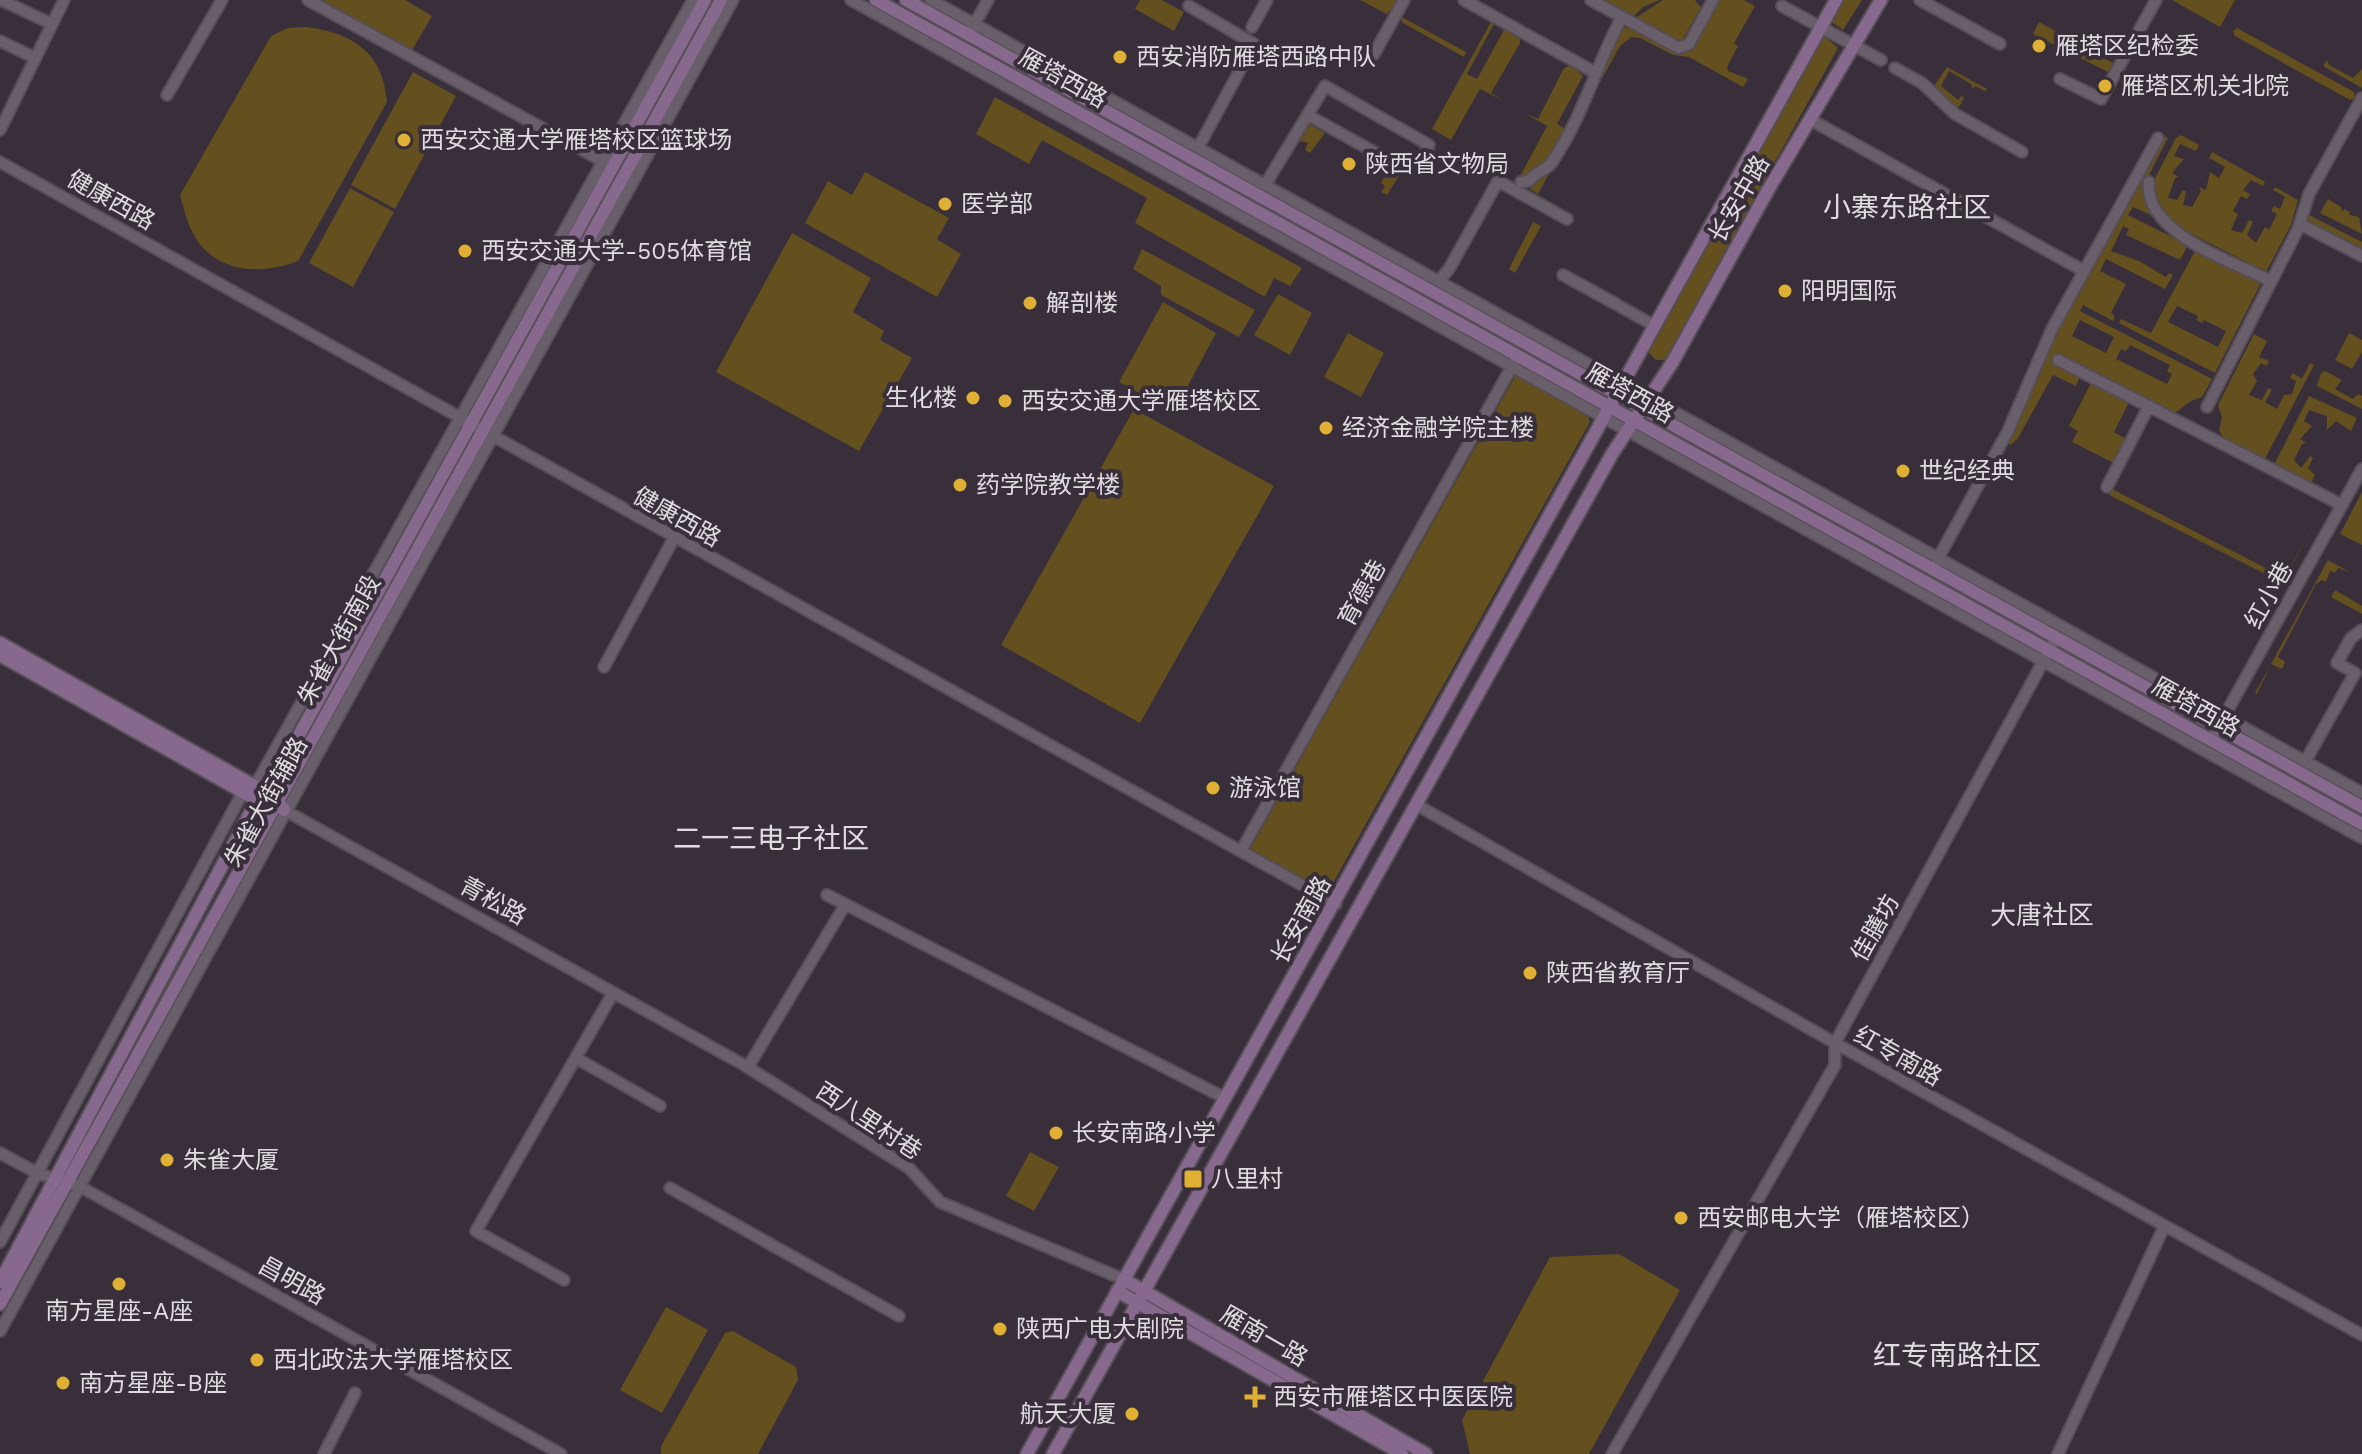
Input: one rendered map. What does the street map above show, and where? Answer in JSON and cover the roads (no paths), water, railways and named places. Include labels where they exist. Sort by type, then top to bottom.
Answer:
[{"type":"main road","name":"朱雀大街南段","points":[[482,432],[615,168],[705,0]]},
{"type":"main road","name":"朱雀大街南段","points":[[0,1304],[271,802],[482,432],[721,0]]},
{"type":"main road","name":"雁塔西路","points":[[876,0],[2046,656],[2211,740],[2362,824]]},
{"type":"main road","name":"雁塔西路","points":[[906,0],[972,30],[1621,389],[1935,564],[2056,638],[2221,722],[2362,807]]},
{"type":"main road","name":"长安中路","points":[[1608,413],[1836,0]]},
{"type":"main road","name":"长安中路","points":[[1631,425],[1881,0]]},
{"type":"main road","name":"长安南路","points":[[1027,1454],[1608,413]]},
{"type":"main road","name":"长安南路","points":[[1053,1454],[1631,425]]},
{"type":"main road","name":"青松路","points":[[0,643],[271,802]]},
{"type":"main road","name":"青松路","points":[[0,655],[249,789]]},
{"type":"main road","name":"朱雀大街南段","points":[[0,1282],[68,1181]]},
{"type":"main road","name":"雁南一路","points":[[1120,1285],[1426,1454]]},
{"type":"main road","name":"雁南一路","points":[[1141,1297],[1402,1454]]},
{"type":"street","points":[[1,0],[52,24]]},
{"type":"street","points":[[0,130],[64,0]]},
{"type":"street","points":[[167,95],[222,0]]},
{"type":"street","points":[[308,0],[615,168]]},
{"type":"street","name":"朱雀大街辅路","points":[[0,1242],[249,789],[693,0]]},
{"type":"street","points":[[482,432],[733,0]]},
{"type":"street","points":[[851,0],[1515,361]]},
{"type":"street","points":[[931,0],[972,30],[1198,148],[1439,281],[1621,389]]},
{"type":"street","points":[[972,30],[988,0]]},
{"type":"street","points":[[1252,27],[1267,0]]},
{"type":"street","points":[[1374,54],[1404,0]]},
{"type":"street","points":[[1464,0],[1596,73]]},
{"type":"street","points":[[1591,0],[1674,46],[1683,47],[1689,44],[1713,0]]},
{"type":"street","points":[[1920,0],[2000,44]]},
{"type":"street","points":[[2060,79],[2101,99],[2156,0]]},
{"type":"street","points":[[1189,6],[1254,44],[1198,148]]},
{"type":"street","points":[[1782,6],[1881,60]]},
{"type":"street","points":[[1521,182],[1529,181],[1535,172],[1551,163],[1592,90],[1600,58],[1622,17]]},
{"type":"street","points":[[0,41],[35,58]]},
{"type":"street","points":[[1895,68],[1922,83],[1955,114],[2022,152]]},
{"type":"street","points":[[1265,185],[1325,86],[1429,145],[1420,163],[1409,161],[1401,167],[1313,118]]},
{"type":"street","points":[[2207,407],[2300,224],[2309,194],[2362,98]]},
{"type":"street","points":[[1811,120],[2084,271]]},
{"type":"street","points":[[2158,138],[2046,341],[2001,444],[1935,564],[2221,722],[2362,793]]},
{"type":"street","name":"健康西路","points":[[0,162],[1336,904]]},
{"type":"street","points":[[1439,281],[1449,269],[1498,181],[1567,219]]},
{"type":"street","points":[[2149,182],[2155,211],[2170,229],[2271,281]]},
{"type":"street","points":[[2300,224],[2362,256]]},
{"type":"street","points":[[1563,275],[1655,326]]},
{"type":"street","points":[[2058,360],[2342,505]]},
{"type":"street","name":"育德巷","points":[[1241,851],[1515,361]]},
{"type":"street","points":[[2107,487],[2149,406]]},
{"type":"street","name":"红小巷","points":[[2211,740],[2362,469]]},
{"type":"street","points":[[604,667],[674,538]]},
{"type":"street","points":[[2305,762],[2355,673],[2337,663],[2351,638],[2362,630]]},
{"type":"street","name":"佳膳坊","points":[[1612,1454],[1835,1065],[1835,1043],[2056,638]]},
{"type":"street","points":[[2046,656],[2362,838]]},
{"type":"street","name":"青松路","points":[[271,802],[680,1031]]},
{"type":"street","name":"红专南路","points":[[1417,805],[1835,1043],[2362,1335]]},
{"type":"street","points":[[827,895],[1225,1098]]},
{"type":"street","points":[[748,1067],[845,905]]},
{"type":"street","points":[[564,1280],[476,1231],[613,993]]},
{"type":"street","name":"西八里村巷","points":[[680,1031],[748,1067],[909,1168],[940,1202],[1120,1285]]},
{"type":"street","points":[[576,1058],[660,1106]]},
{"type":"street","name":"昌明路","points":[[0,1153],[37,1173],[68,1181],[561,1454]]},
{"type":"street","points":[[0,1331],[68,1181]]},
{"type":"street","points":[[670,1188],[899,1316]]},
{"type":"street","points":[[2058,1454],[2164,1227]]},
{"type":"street","points":[[325,1454],[355,1393]]},
{"type":"place","name":"雁塔区纪检委","points":[[2039,46]]},
{"type":"place","name":"西安消防雁塔西路中队","points":[[1120,57]]},
{"type":"place","name":"雁塔区机关北院","points":[[2105,86]]},
{"type":"place","name":"西安交通大学雁塔校区篮球场","points":[[404,140]]},
{"type":"place","name":"陕西省文物局","points":[[1349,164]]},
{"type":"place","name":"医学部","points":[[945,204]]},
{"type":"place","name":"西安交通大学-505体育馆","points":[[465,251]]},
{"type":"place","name":"阳明国际","points":[[1785,291]]},
{"type":"place","name":"解剖楼","points":[[1030,303]]},
{"type":"place","name":"生化楼","points":[[973,398]]},
{"type":"place","name":"西安交通大学雁塔校区","points":[[1005,401]]},
{"type":"place","name":"经济金融学院主楼","points":[[1326,428]]},
{"type":"place","name":"世纪经典","points":[[1903,471]]},
{"type":"place","name":"药学院教学楼","points":[[960,485]]},
{"type":"place","name":"游泳馆","points":[[1213,788]]},
{"type":"place","name":"陕西省教育厅","points":[[1530,973]]},
{"type":"place","name":"长安南路小学","points":[[1056,1133]]},
{"type":"place","name":"朱雀大厦","points":[[167,1160]]},
{"type":"place","name":"八里村","points":[[1193,1179]]},
{"type":"place","name":"西安邮电大学（雁塔校区）","points":[[1681,1218]]},
{"type":"place","name":"南方星座-A座","points":[[119,1284]]},
{"type":"place","name":"陕西广电大剧院","points":[[1000,1329]]},
{"type":"place","name":"西北政法大学雁塔校区","points":[[257,1360]]},
{"type":"place","name":"南方星座-B座","points":[[63,1383]]},
{"type":"place","name":"西安市雁塔区中医医院","points":[[1255,1397]]},
{"type":"place","name":"航天大厦","points":[[1132,1414]]},
{"type":"district","name":"小寨东路社区","points":[[1907,207]]},
{"type":"district","name":"二一三电子社区","points":[[771,838]]},
{"type":"district","name":"大唐社区","points":[[2042,915]]},
{"type":"district","name":"红专南路社区","points":[[1957,1355]]}]
